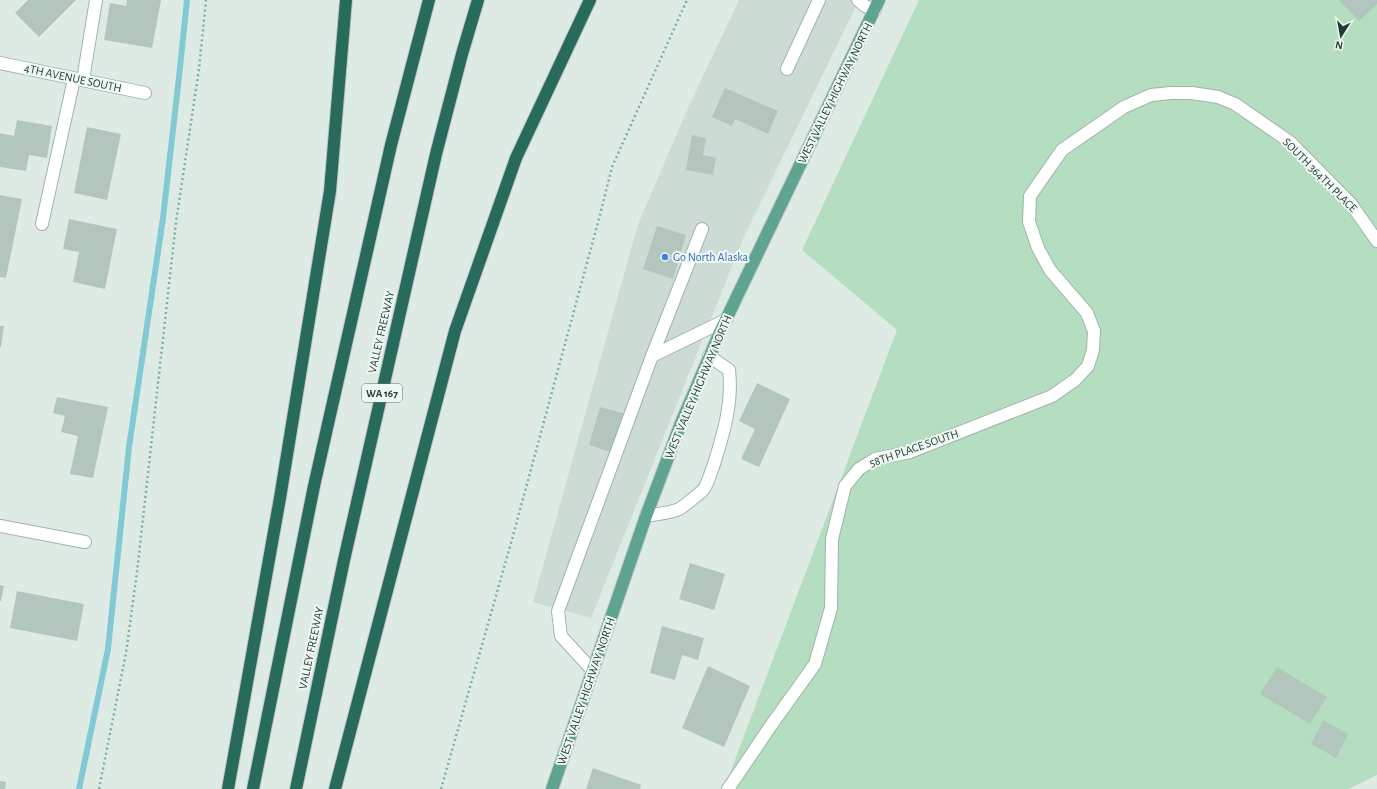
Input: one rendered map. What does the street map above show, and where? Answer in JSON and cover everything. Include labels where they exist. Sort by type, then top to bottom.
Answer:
[{"type":"highway","points":[[228,789],[280,498],[330,191],[346,0]]},
{"type":"highway","points":[[253,789],[316,479],[391,146],[429,0]]},
{"type":"highway","name":"VALLEY FREEWAY","points":[[296,789],[342,567],[436,154],[462,54],[478,0]]},
{"type":"highway","points":[[335,789],[455,331],[516,158],[590,0]]},
{"type":"main road","name":"WEST VALLEY HIGHWAY NORTH","points":[[552,789],[646,516],[681,423],[709,356],[877,5]]},
{"type":"street","points":[[42,224],[78,80],[96,0]]},
{"type":"street","points":[[787,69],[819,0]]},
{"type":"street","points":[[858,0],[865,6],[877,5]]},
{"type":"street","name":"4TH AVENUE SOUTH","points":[[0,63],[78,80],[145,92]]},
{"type":"street","name":"SOUTH 364TH PLACE","points":[[1062,150],[1124,107],[1151,95],[1192,93],[1218,97],[1235,104],[1290,142],[1351,204],[1377,241]]},
{"type":"street","name":"58TH PLACE SOUTH","points":[[728,789],[815,664],[831,608],[832,539],[845,486],[859,469],[875,459],[910,452],[1052,396],[1075,380],[1088,366],[1093,350],[1094,330],[1087,313],[1050,270],[1038,248],[1029,222],[1030,196],[1062,150]]},
{"type":"street","points":[[593,671],[561,636],[558,611],[652,356],[702,229]]},
{"type":"street","points":[[652,356],[726,320]]},
{"type":"street","points":[[646,516],[680,509],[704,489],[708,479],[725,421],[731,386],[729,370],[709,356]]},
{"type":"street","points":[[0,526],[85,542]]},
{"type":"path","points":[[99,789],[126,653],[136,580],[176,222],[199,69],[206,0]]},
{"type":"path","points":[[441,789],[517,520],[612,167],[687,0]]},
{"type":"shaded area","points":[[739,0],[859,0],[743,239],[591,618],[533,602],[638,224],[688,108]]},
{"type":"green space","points":[[919,0],[1377,0],[1377,775],[1348,789],[724,789],[897,330],[802,250]]},
{"type":"building","points":[[28,0],[76,0],[39,37],[15,13]]},
{"type":"building","points":[[127,0],[161,0],[152,48],[104,40],[110,3],[126,6]]},
{"type":"building","points":[[1339,0],[1377,0],[1377,4],[1359,21]]},
{"type":"building","points":[[725,88],[778,111],[768,134],[735,119],[732,126],[712,117]]},
{"type":"building","points":[[17,120],[52,126],[47,158],[29,155],[26,171],[0,167],[0,133],[14,136]]},
{"type":"building","points":[[87,127],[121,134],[107,200],[74,193]]},
{"type":"building","points":[[692,135],[706,138],[703,155],[716,158],[713,175],[686,170]]},
{"type":"building","points":[[0,195],[22,199],[6,278],[0,277]]},
{"type":"building","points":[[69,219],[117,229],[105,289],[73,282],[79,252],[63,249]]},
{"type":"building","points":[[657,226],[686,235],[673,279],[643,269]]},
{"type":"building","points":[[0,326],[4,326],[1,347],[0,347]]},
{"type":"building","points":[[757,383],[790,399],[759,467],[741,459],[755,429],[739,421]]},
{"type":"building","points":[[57,397],[108,407],[93,478],[70,474],[78,436],[61,432],[65,416],[53,413]]},
{"type":"building","points":[[600,407],[625,414],[614,453],[589,445]]},
{"type":"building","points":[[690,563],[725,574],[714,610],[679,599]]},
{"type":"building","points":[[0,585],[4,586],[1,601],[0,601]]},
{"type":"building","points":[[17,591],[84,604],[77,641],[10,628]]},
{"type":"building","points":[[662,626],[704,638],[698,660],[682,655],[675,680],[650,673]]},
{"type":"building","points":[[708,666],[750,686],[724,747],[682,728]]},
{"type":"building","points":[[1277,667],[1327,697],[1310,724],[1260,694]]},
{"type":"building","points":[[1323,720],[1348,734],[1336,758],[1311,744]]},
{"type":"building","points":[[593,768],[641,785],[640,789],[586,789]]},
{"type":"building","points":[[0,781],[6,782],[5,789],[0,789]]},
{"type":"waterway","points":[[79,789],[108,649],[129,447],[163,218],[187,0]]},
{"type":"place","name":"Go North Alaska","points":[[665,257]]}]
